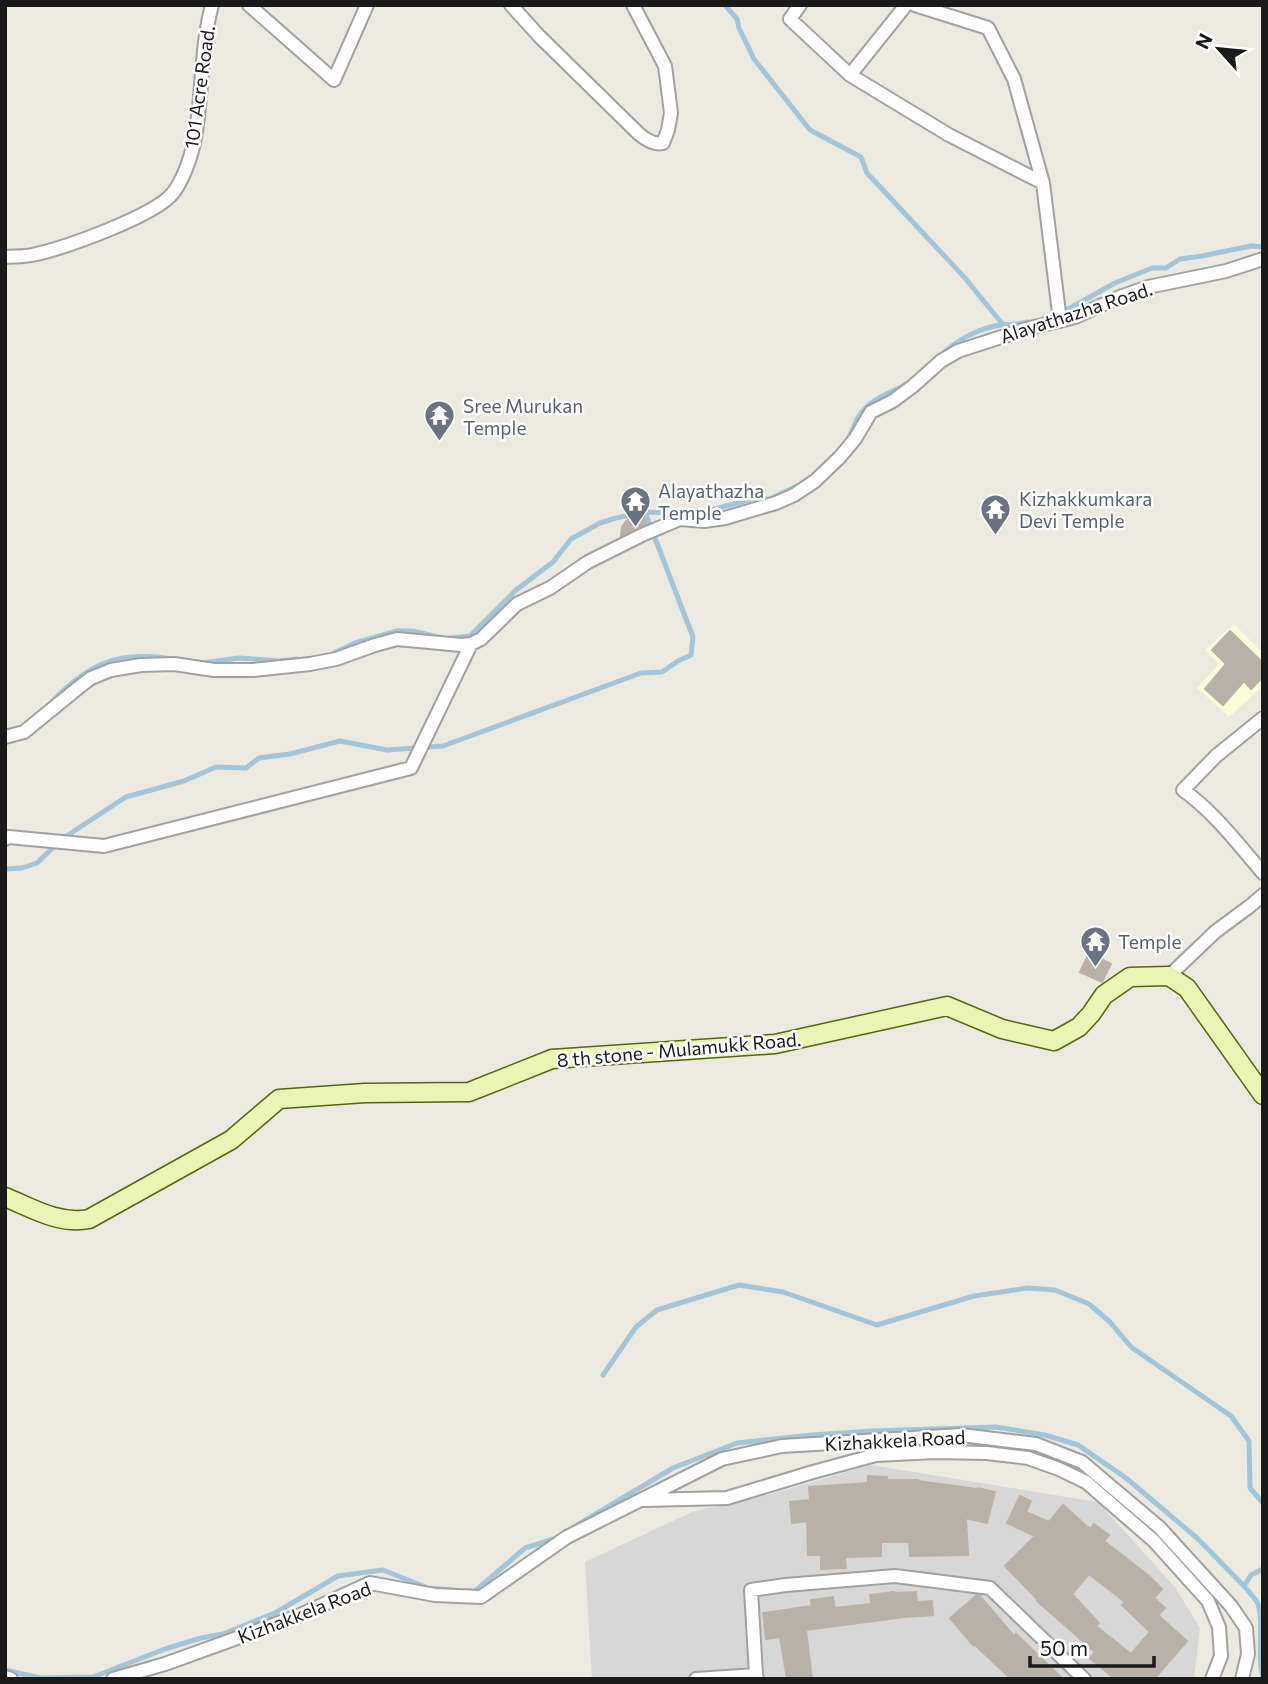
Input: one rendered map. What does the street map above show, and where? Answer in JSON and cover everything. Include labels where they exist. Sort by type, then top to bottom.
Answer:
[{"type":"main road","points":[[1169,976],[1187,988],[1263,1095]]},
{"type":"main road","name":"8 th stone - Mulamukk Road.","points":[[5,1197],[56,1218],[75,1222],[89,1219],[231,1140],[279,1099],[365,1093],[469,1092],[552,1059],[775,1044],[947,1006],[1002,1029],[1054,1041],[1079,1027],[1104,995],[1130,977],[1169,976]]},
{"type":"street","name":"101 Acre Road.","points":[[5,257],[31,255],[94,236],[156,207],[172,194],[193,147],[202,63],[212,5]]},
{"type":"street","points":[[249,5],[334,80],[367,5]]},
{"type":"street","points":[[512,5],[539,36],[639,134],[659,144],[663,143],[667,136],[671,113],[665,66],[633,5]]},
{"type":"street","points":[[800,5],[790,19],[850,75],[949,135],[1043,183]]},
{"type":"street","points":[[850,75],[906,5]]},
{"type":"street","points":[[915,5],[988,29],[1014,79],[1043,183],[1060,321]]},
{"type":"street","name":"Alayathazha Road.","points":[[471,644],[481,639],[517,604],[550,588],[588,562],[652,531],[680,519],[704,521],[725,518],[794,495],[815,481],[840,457],[855,439],[871,412],[893,401],[941,361],[958,351],[1026,329],[1075,317],[1147,287],[1226,271],[1263,259]]},
{"type":"street","points":[[5,737],[24,732],[91,678],[111,670],[141,665],[174,664],[214,670],[253,670],[310,664],[336,659],[397,639],[471,644]]},
{"type":"street","points":[[5,839],[9,837],[104,846],[411,768],[471,644]]},
{"type":"street","points":[[1263,719],[1216,756],[1183,790],[1208,812],[1263,873]]},
{"type":"street","points":[[1169,976],[1215,932],[1263,895]]},
{"type":"street","name":"Kizhakkela Road","points":[[113,1679],[165,1664],[298,1616],[370,1583],[435,1595],[481,1597],[568,1537],[722,1459],[782,1446],[961,1435],[1035,1444],[1082,1462],[1159,1527],[1231,1606],[1246,1628],[1248,1654],[1242,1679]]},
{"type":"street","name":"Kizhakkela Road","points":[[640,1500],[727,1498],[876,1455],[987,1453],[1028,1458],[1086,1482],[1154,1541],[1208,1601],[1219,1627],[1221,1656],[1212,1679]]},
{"type":"street","points":[[696,1679],[756,1677],[751,1590],[895,1576],[989,1588],[1084,1679]]},
{"type":"street","points":[[5,1677],[11,1679]]},
{"type":"shaded area","points":[[1234,624],[1263,653],[1263,686],[1229,717],[1197,688],[1219,664],[1205,650]]},
{"type":"shaded area","points":[[871,1465],[1098,1502],[1175,1587],[1200,1628],[1194,1679],[592,1679],[585,1562],[692,1512],[771,1494]]},
{"type":"building","name":"Alayathazha Temple","points":[[642,514],[646,524],[621,536],[626,521]]},
{"type":"building","points":[[1230,631],[1263,663],[1263,677],[1251,689],[1244,681],[1223,705],[1205,689],[1226,664],[1212,650]]},
{"type":"building","name":"Temple","points":[[1089,953],[1111,964],[1102,982],[1080,972]]},
{"type":"building","points":[[868,1476],[887,1477],[887,1480],[918,1480],[995,1492],[987,1523],[966,1518],[968,1555],[910,1556],[909,1542],[881,1542],[881,1556],[845,1557],[846,1568],[821,1569],[821,1555],[808,1555],[807,1521],[792,1523],[790,1502],[810,1500],[809,1487],[868,1483]]},
{"type":"building","points":[[1020,1496],[1031,1501],[1026,1512],[1049,1522],[1063,1505],[1090,1529],[1094,1524],[1109,1535],[1104,1541],[1162,1589],[1154,1598],[1165,1608],[1158,1615],[1187,1641],[1154,1679],[1115,1679],[1090,1658],[1095,1652],[1037,1601],[1005,1566],[1035,1536],[1007,1523]],"holes":[[[1089,1574],[1125,1602],[1122,1605],[1150,1632],[1131,1654],[1096,1626],[1099,1623],[1072,1594]]]},
{"type":"building","points":[[916,1592],[917,1602],[932,1601],[933,1615],[806,1630],[812,1679],[787,1679],[780,1637],[766,1639],[763,1613],[812,1606],[811,1600],[833,1597],[835,1608],[871,1604],[870,1595]]},
{"type":"building","points":[[977,1595],[1014,1636],[1016,1634],[1063,1679],[1011,1679],[973,1645],[950,1618]]},
{"type":"waterway","points":[[725,5],[737,19],[754,59],[810,130],[861,157],[867,173],[965,278],[1004,326]]},
{"type":"waterway","points":[[1061,313],[1115,283],[1152,268],[1166,268],[1180,259],[1251,246],[1263,247]]},
{"type":"waterway","points":[[941,355],[980,330],[1028,322]]},
{"type":"waterway","points":[[849,437],[859,416],[869,405],[907,384]]},
{"type":"waterway","points":[[451,638],[470,636],[516,590],[553,562],[571,539],[600,523],[645,512],[696,514],[752,499],[770,499],[797,486]]},
{"type":"waterway","points":[[5,869],[22,868],[37,863],[62,839],[126,797],[184,781],[216,767],[246,768],[259,758],[290,754],[340,741],[387,750],[443,746],[641,673],[662,672],[691,655],[693,637],[645,512]]},
{"type":"waterway","points":[[334,653],[355,643],[397,631],[413,631],[442,638]]},
{"type":"waterway","points":[[48,706],[75,680],[103,664],[134,657],[172,659]]},
{"type":"waterway","points":[[202,663],[239,658],[279,661],[297,659]]},
{"type":"waterway","points":[[603,1375],[636,1327],[657,1310],[739,1285],[783,1292],[877,1325],[974,1296],[1028,1288],[1055,1290],[1089,1304],[1110,1322],[1131,1347],[1231,1416],[1249,1441],[1250,1488],[1263,1503]]},
{"type":"waterway","points":[[574,1527],[673,1468],[737,1443],[872,1431],[996,1427],[1045,1435],[1078,1445],[1126,1478],[1197,1538],[1244,1586]]},
{"type":"waterway","points":[[469,1591],[474,1592],[525,1548],[554,1539]]},
{"type":"waterway","points":[[1263,1569],[1251,1575],[1244,1586],[1257,1602],[1260,1613],[1260,1659],[1263,1677]]},
{"type":"waterway","points":[[5,1670],[40,1678],[93,1677],[165,1649],[223,1634],[275,1613],[338,1576],[383,1570],[428,1588],[452,1590]]},
{"type":"place","name":"Sree Murukan Temple","points":[[440,443]]},
{"type":"place","name":"Alayathazha Temple","points":[[635,528]]},
{"type":"place","name":"Kizhakkumkara Devi Temple","points":[[996,536]]},
{"type":"place","name":"Temple","points":[[1095,968]]}]
